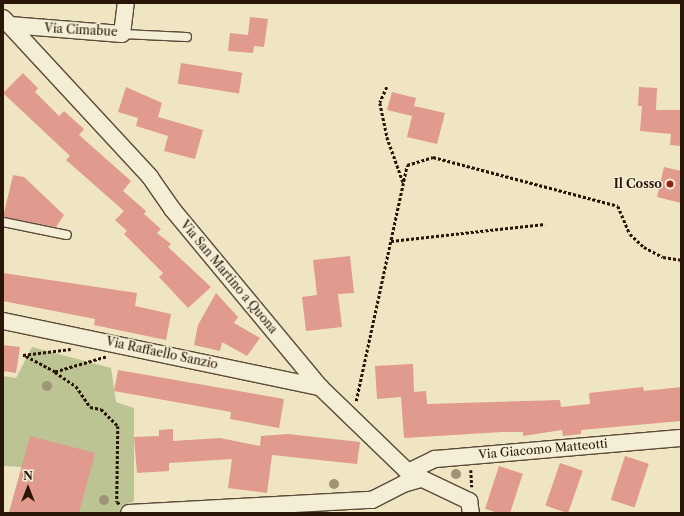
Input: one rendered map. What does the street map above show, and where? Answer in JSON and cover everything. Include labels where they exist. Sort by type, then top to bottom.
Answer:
[{"type":"street","name":"Via Cimabue","points":[[6,21],[122,34],[126,3]]},
{"type":"street","name":"Via San Martino a Quona","points":[[6,21],[150,176],[173,210],[320,387],[414,476],[469,501],[471,513]]},
{"type":"street","name":"Via Raffaello Sanzio","points":[[3,320],[320,387]]},
{"type":"street","name":"Via Giacomo Matteotti","points":[[129,513],[372,500],[403,484],[435,459],[681,438]]},
{"type":"lane","points":[[122,34],[187,37]]},
{"type":"lane","points":[[3,222],[67,235]]},
{"type":"path","points":[[386,87],[380,103],[386,137],[403,182]]},
{"type":"path","points":[[352,418],[407,165],[433,157],[618,206],[630,234],[644,246],[663,257],[681,260]]},
{"type":"path","points":[[390,241],[545,224]]},
{"type":"path","points":[[74,346],[69,352],[23,356],[55,372],[76,386],[90,407],[100,409],[118,426],[117,502],[129,513]]},
{"type":"path","points":[[55,372],[103,360],[109,353]]},
{"type":"path","points":[[470,462],[472,491]]},
{"type":"green space","points":[[32,347],[111,368],[116,402],[134,408],[134,501],[120,508],[120,513],[9,512],[22,467],[3,466],[3,376],[16,378]]},
{"type":"building","points":[[250,17],[268,19],[264,47],[254,46],[253,53],[228,51],[230,33],[248,35]]},
{"type":"building","points":[[181,63],[242,73],[239,93],[178,84]]},
{"type":"building","points":[[23,73],[38,88],[35,92],[59,116],[64,111],[84,129],[79,135],[131,181],[123,191],[146,211],[144,214],[161,229],[157,233],[171,244],[168,247],[211,287],[188,308],[159,277],[163,273],[124,234],[127,231],[115,220],[124,211],[66,160],[70,156],[3,93]]},
{"type":"building","points":[[126,87],[162,103],[158,117],[203,130],[195,159],[164,151],[168,136],[136,126],[138,118],[118,112]]},
{"type":"building","points":[[639,87],[657,88],[656,110],[681,110],[681,146],[670,145],[671,134],[640,131],[642,106],[638,106]]},
{"type":"building","points":[[392,92],[416,98],[414,106],[445,113],[437,144],[407,137],[412,116],[387,110]]},
{"type":"building","name":"Il Cosso","points":[[664,167],[681,171],[681,203],[657,197]]},
{"type":"building","points":[[13,175],[24,177],[64,215],[56,227],[3,217]]},
{"type":"building","points":[[350,256],[354,293],[338,294],[342,327],[306,331],[302,297],[317,295],[313,260]]},
{"type":"building","points":[[3,273],[137,293],[135,306],[171,314],[166,340],[94,325],[95,319],[3,301]]},
{"type":"building","points":[[216,293],[238,317],[234,323],[260,338],[247,356],[222,342],[220,351],[194,345],[198,325]]},
{"type":"building","points":[[3,345],[20,347],[16,373],[3,371]]},
{"type":"building","points":[[413,364],[414,392],[426,391],[427,404],[560,400],[561,407],[590,404],[589,393],[643,387],[644,391],[681,387],[681,421],[581,430],[581,434],[563,436],[562,430],[523,436],[523,432],[502,432],[404,438],[401,397],[377,399],[375,366]]},
{"type":"building","points":[[118,370],[284,399],[279,428],[230,419],[231,412],[114,391]]},
{"type":"building","points":[[173,429],[173,441],[220,438],[260,446],[261,436],[288,434],[360,442],[357,464],[272,455],[267,493],[228,488],[232,459],[169,463],[169,471],[137,473],[134,437],[159,436],[159,430]]},
{"type":"building","points":[[30,436],[95,453],[79,513],[9,513]]},
{"type":"building","points":[[625,456],[649,464],[635,507],[611,500]]},
{"type":"building","points":[[560,463],[583,471],[568,513],[545,506]]},
{"type":"building","points":[[499,466],[523,474],[510,513],[498,513],[485,509]]},
{"type":"place","name":"Il Cosso","points":[[670,184]]}]
